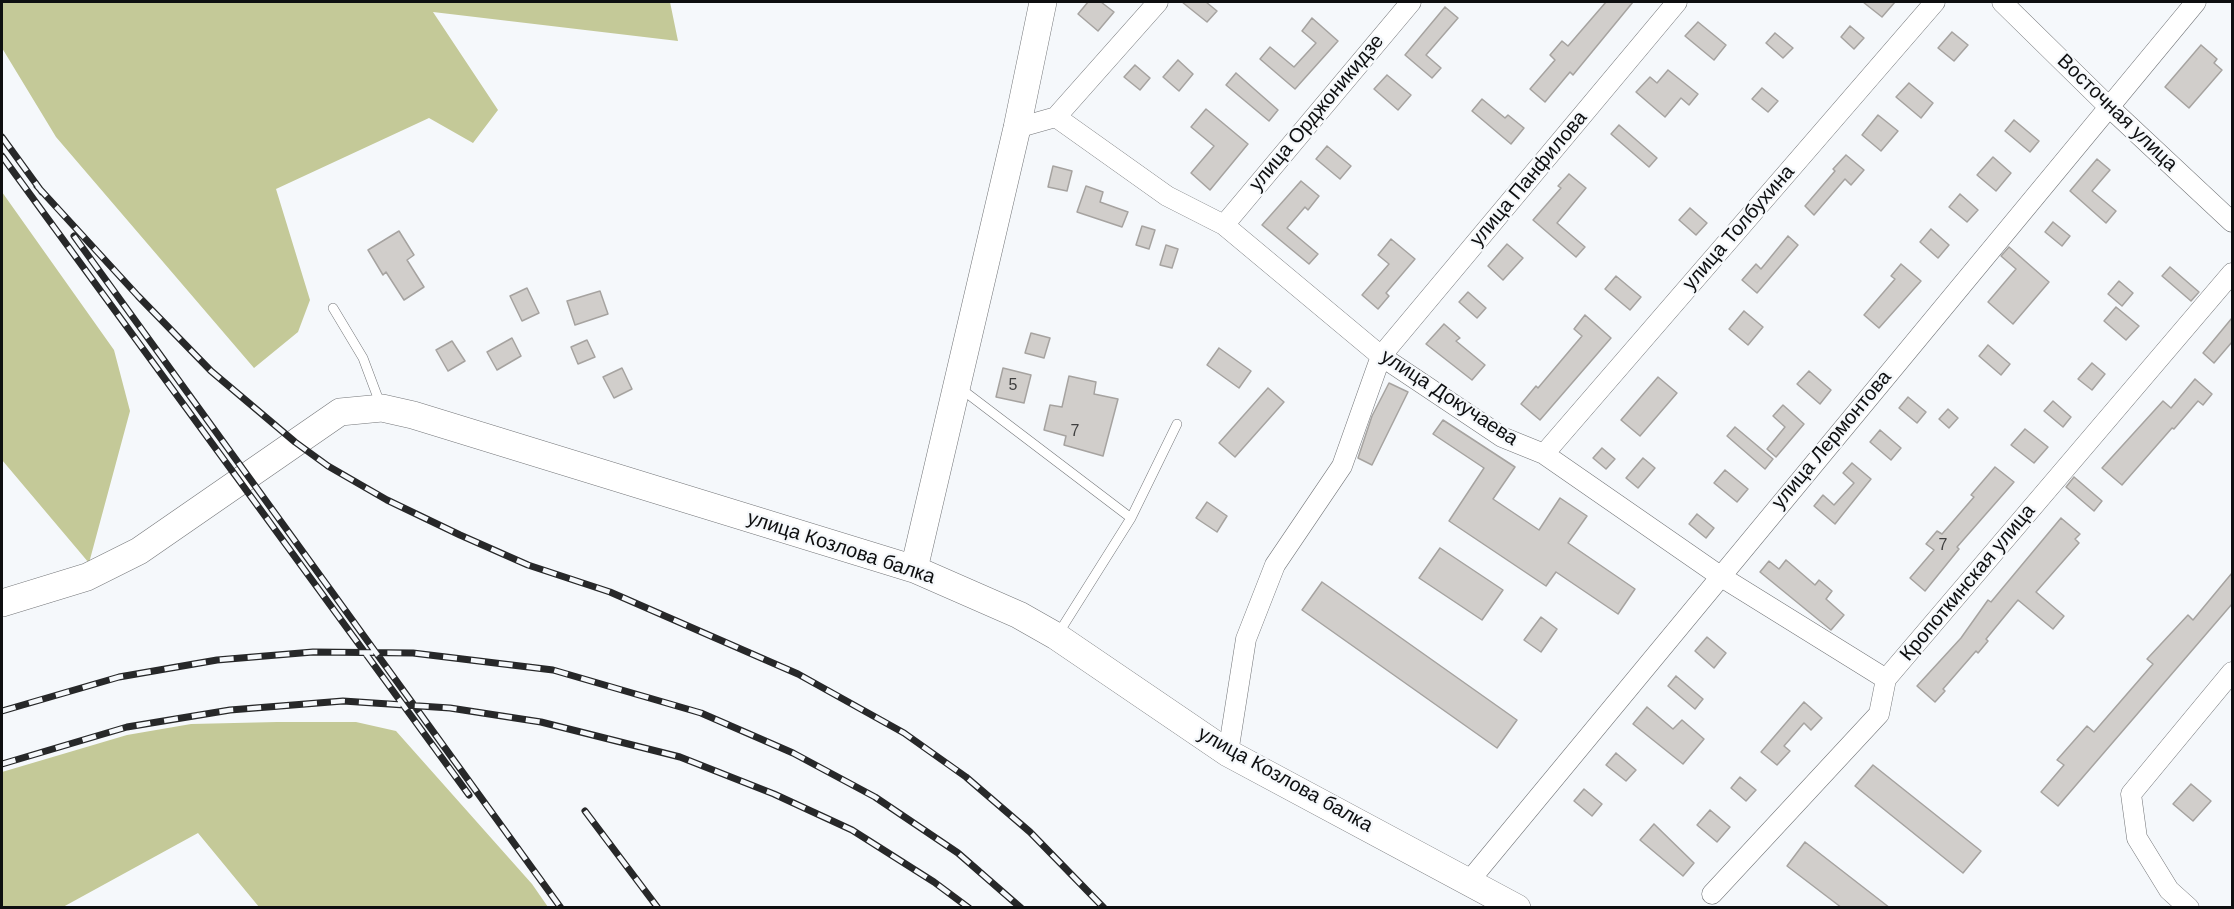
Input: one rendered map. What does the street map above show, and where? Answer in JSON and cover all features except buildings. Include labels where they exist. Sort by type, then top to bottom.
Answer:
[{"type":"main road","points":[[914,568],[1017,128],[1043,2]]},
{"type":"main road","name":"улица Козлова балка","points":[[2,603],[87,577],[139,551],[340,412],[382,408],[413,415],[914,568],[1019,615],[1056,636],[1228,753],[1470,880],[1517,908]]},
{"type":"street","points":[[1017,128],[1056,117],[1158,2]]},
{"type":"street","name":"улица Орджоникидзе","points":[[1224,225],[1411,2]]},
{"type":"street","name":"улица Панфилова","points":[[1381,356],[1677,2]]},
{"type":"street","name":"улица Толбухина","points":[[1544,454],[1935,2]]},
{"type":"street","name":"Восточная улица","points":[[2002,2],[2108,106],[2232,222]]},
{"type":"street","name":"улица Лермонтова","points":[[1470,880],[2196,2]]},
{"type":"street","name":"улица Докучаева","points":[[1056,117],[1167,196],[1224,225],[1381,356],[1502,437],[1544,454],[1720,576],[1886,680]]},
{"type":"street","name":"Кропоткинская улица","points":[[1712,894],[1879,714],[1886,680],[2232,273]]},
{"type":"street","points":[[1228,753],[1246,639],[1275,565],[1342,466],[1381,356]]},
{"type":"street","points":[[2189,908],[2169,890],[2137,838],[2131,794],[2232,672]]},
{"type":"lane","points":[[333,308],[363,358],[382,408]]},
{"type":"lane","points":[[957,386],[1131,518]]},
{"type":"lane","points":[[1056,636],[1131,518],[1177,424]]},
{"type":"green space","points":[[2,2],[670,2],[678,41],[433,12],[498,110],[473,143],[429,118],[276,189],[310,300],[298,332],[254,368],[56,137],[2,48]]},
{"type":"green space","points":[[2,192],[114,350],[130,411],[89,563],[2,460]]},
{"type":"green space","points":[[356,722],[396,731],[532,884],[548,907],[259,907],[198,833],[63,907],[2,907],[2,772],[127,735],[191,724]]},
{"type":"railway","points":[[2,137],[42,192]]},
{"type":"railway","points":[[2,156],[469,795]]},
{"type":"railway","points":[[37,186],[211,371],[295,442],[328,466],[387,500],[460,535],[528,565],[610,592],[798,674],[904,733],[966,777],[1030,832],[1104,908]]},
{"type":"railway","points":[[74,236],[561,908]]},
{"type":"railway","points":[[2,711],[119,677],[217,660],[313,652],[413,653],[553,670],[701,713],[793,753],[875,797],[958,853],[1021,908]]},
{"type":"railway","points":[[2,764],[127,727],[230,710],[343,701],[450,708],[541,722],[680,757],[774,794],[852,830],[934,882],[969,908]]},
{"type":"railway","points":[[585,811],[658,908]]}]
